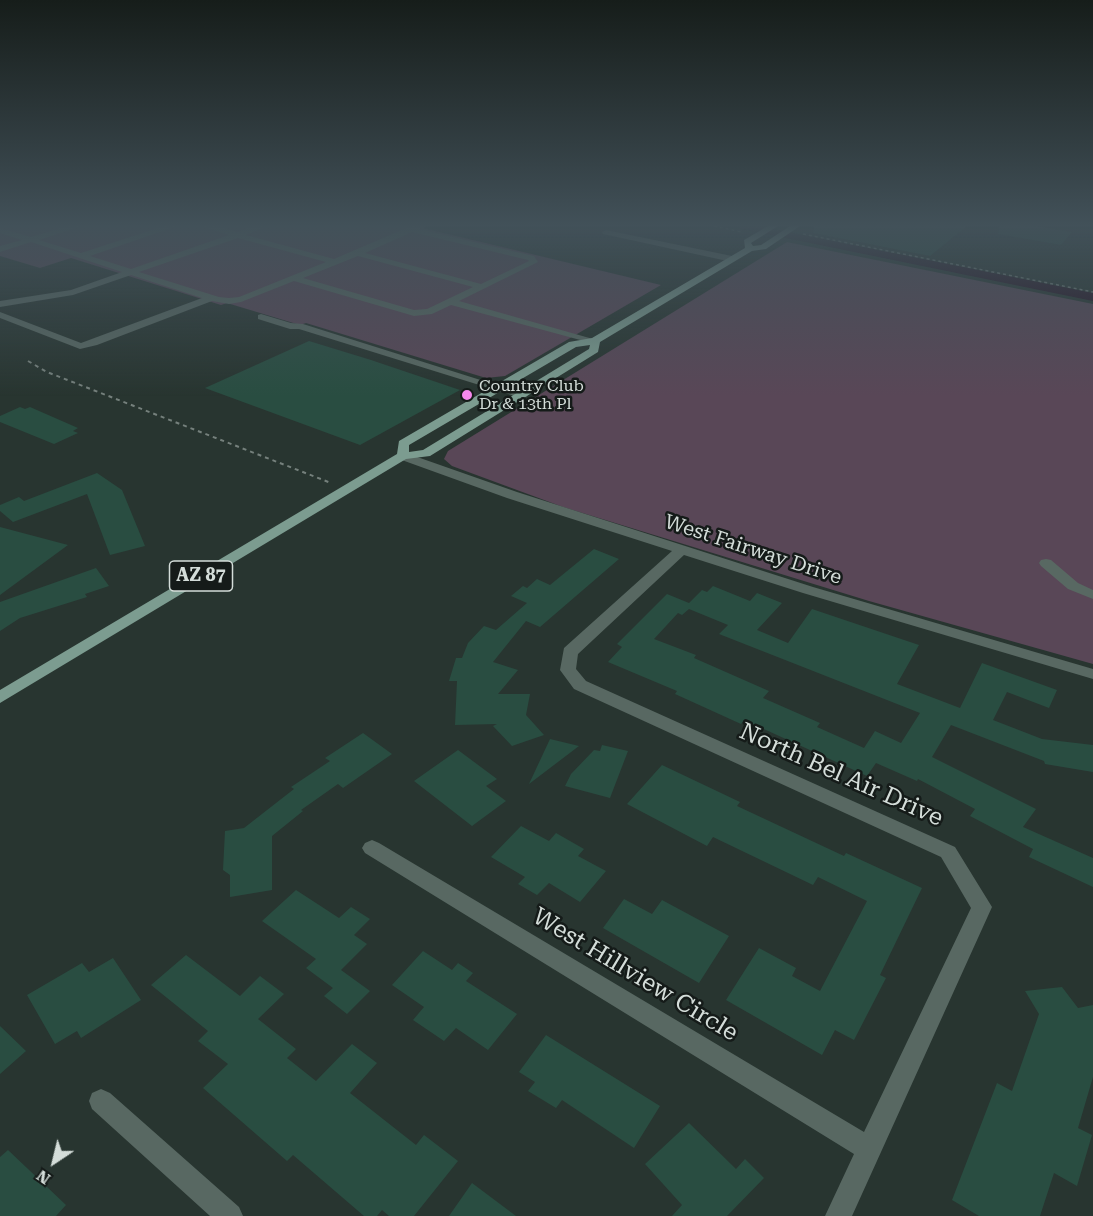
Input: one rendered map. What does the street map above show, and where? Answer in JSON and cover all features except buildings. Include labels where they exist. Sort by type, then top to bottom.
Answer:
[{"type":"main road","name":"AZ 87","points":[[403,456],[403,444],[573,344],[595,340],[692,283]]},
{"type":"main road","name":"AZ 87","points":[[0,697],[403,456],[426,453],[594,350],[595,340]]},
{"type":"street","points":[[0,304],[64,295],[100,283]]},
{"type":"street","points":[[164,283],[211,298],[229,301],[281,283]]},
{"type":"street","points":[[310,283],[414,313],[429,312],[491,283]]},
{"type":"street","points":[[466,283],[482,287]]},
{"type":"street","points":[[0,315],[80,346],[211,298]]},
{"type":"street","points":[[453,300],[595,340]]},
{"type":"street","points":[[261,316],[522,395]]},
{"type":"street","name":"West Fairway Drive","points":[[403,456],[580,518],[681,550],[871,610],[1089,673]]},
{"type":"street","points":[[567,527],[580,518]]},
{"type":"street","name":"North Bel Air Drive","points":[[681,550],[570,652],[568,670],[580,685],[948,852],[982,908],[838,1216]]},
{"type":"street","points":[[1046,563],[1073,586],[1093,595]]},
{"type":"street","name":"West Hillview Circle","points":[[372,848],[869,1149]]},
{"type":"street","points":[[101,1101],[230,1216]]},
{"type":"path","points":[[1049,283],[1093,292]]},
{"type":"path","points":[[28,361],[47,372],[346,490]]},
{"type":"shaded area","points":[[150,283],[652,283],[661,285],[505,376],[486,378],[306,323],[300,325],[227,303],[221,305]]},
{"type":"shaded area","points":[[721,283],[988,283],[1093,304],[1093,664],[869,601],[563,507],[452,466],[444,459],[448,451]]},
{"type":"waterway","points":[[1023,283],[1093,297]]},
{"type":"place","name":"Country Club Dr & 13th Pl","points":[[467,395]]}]
